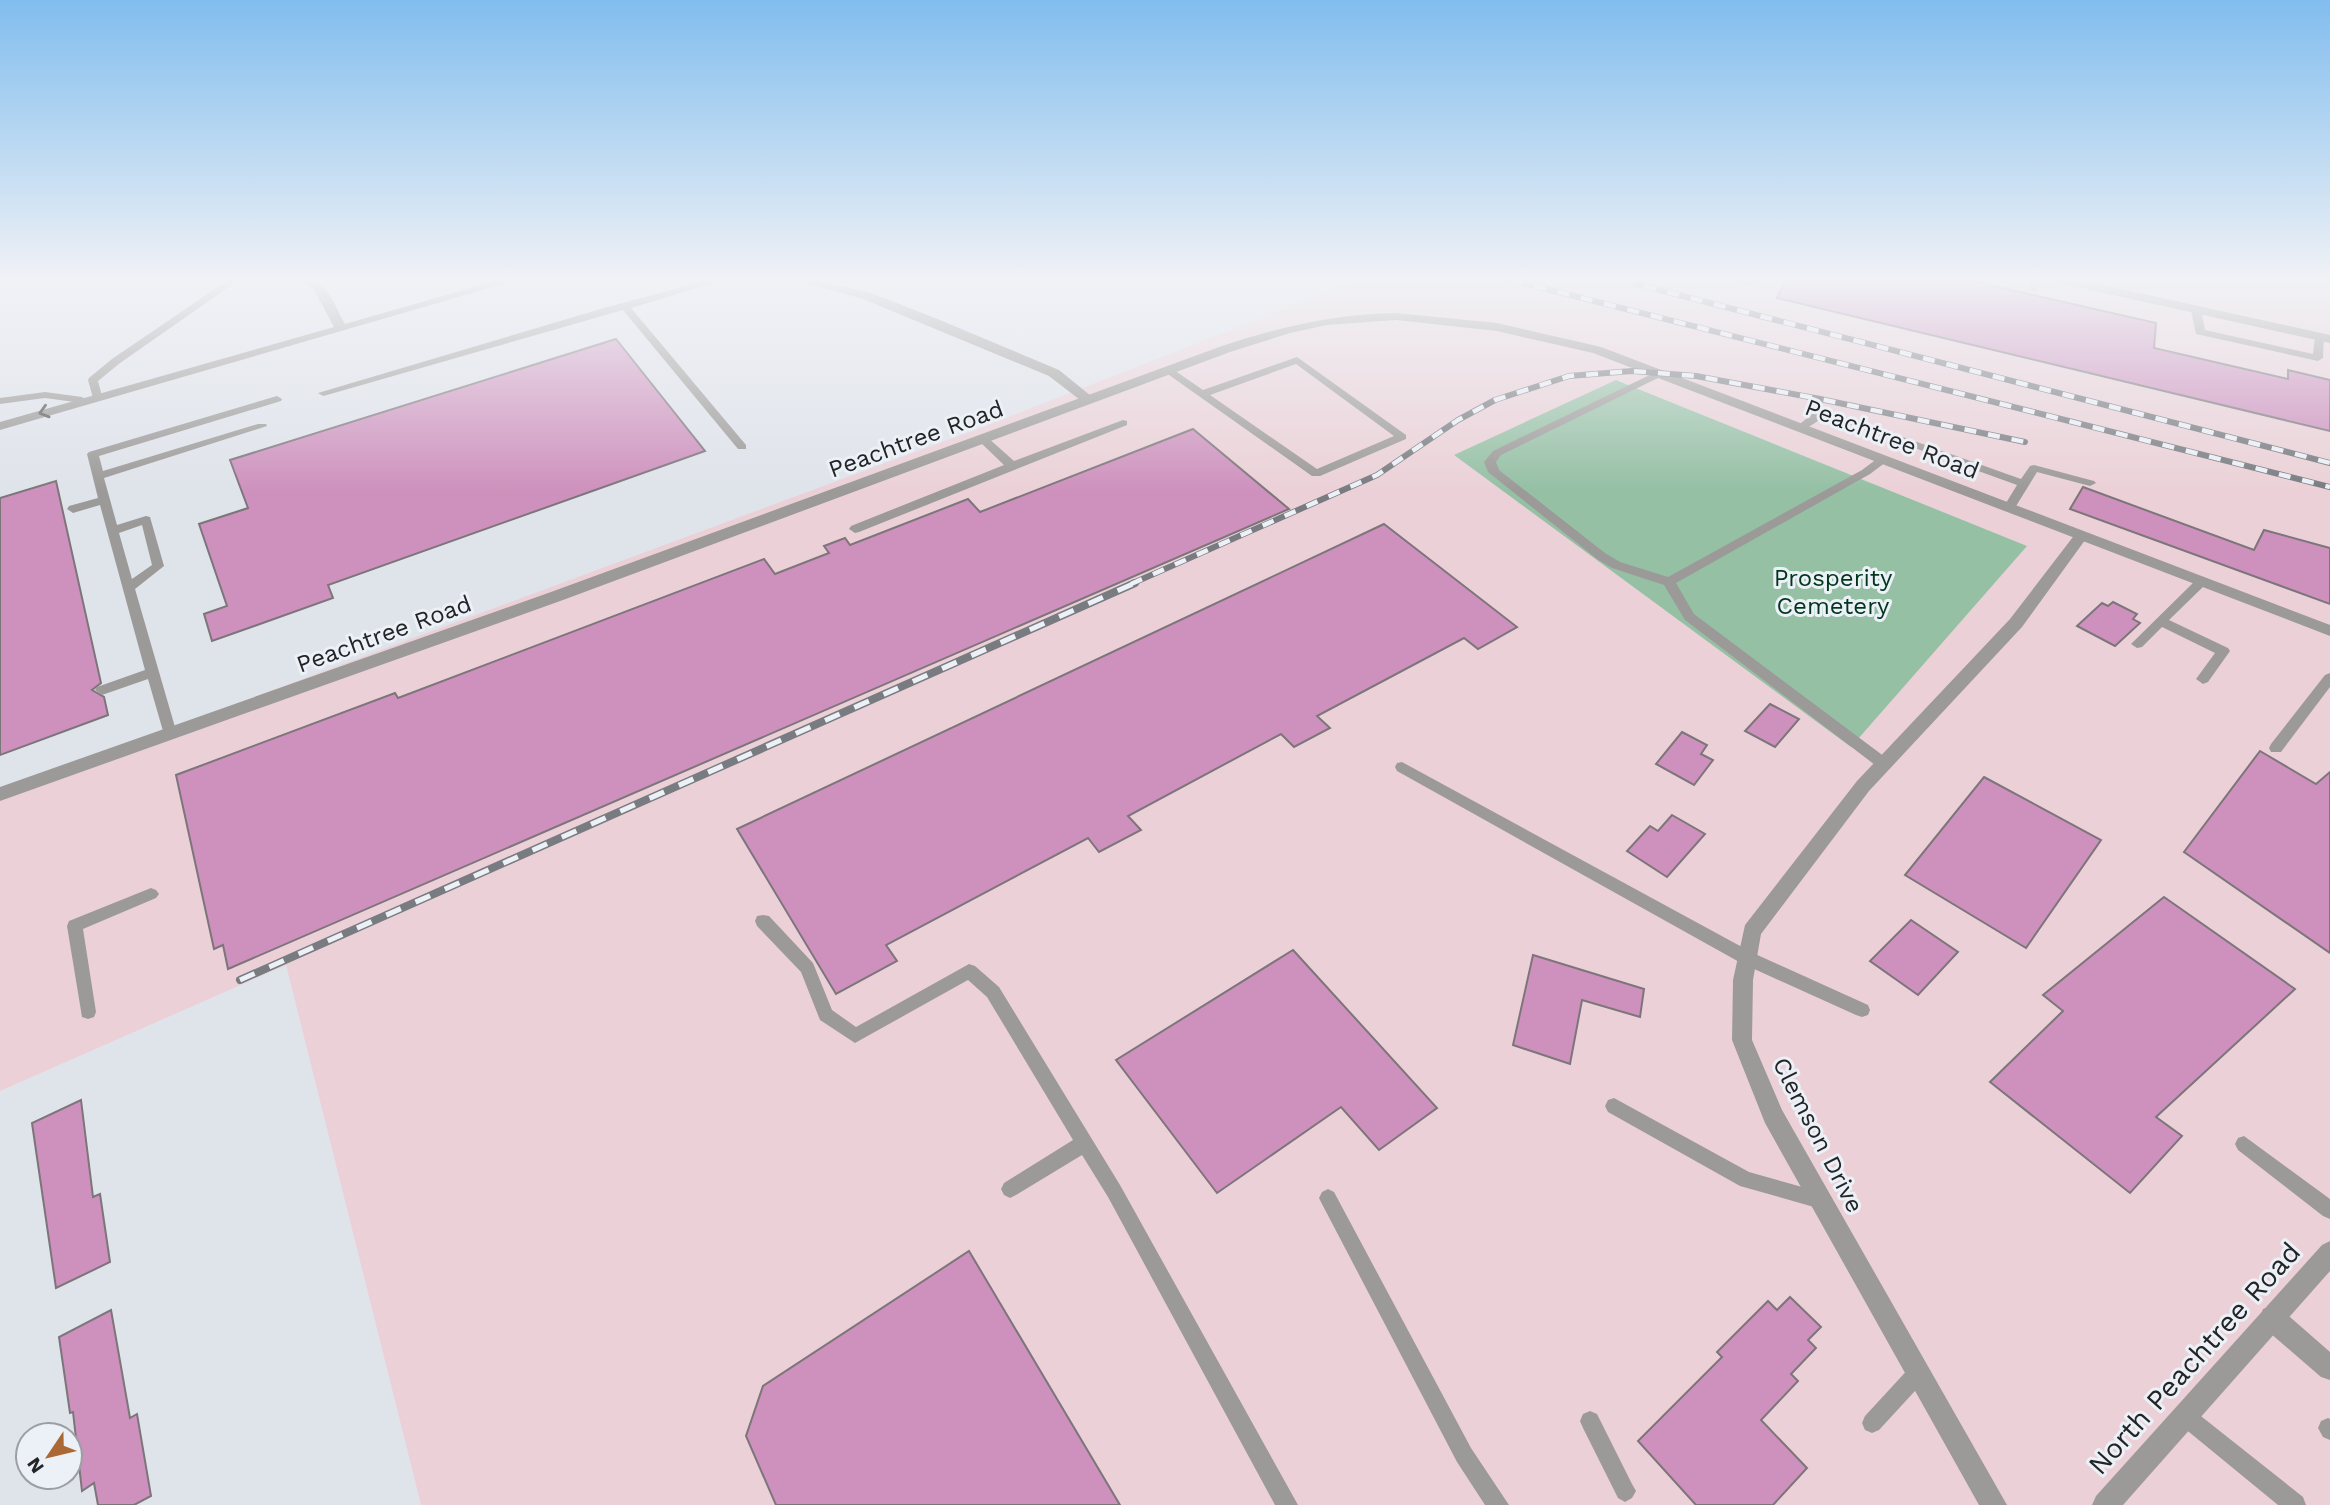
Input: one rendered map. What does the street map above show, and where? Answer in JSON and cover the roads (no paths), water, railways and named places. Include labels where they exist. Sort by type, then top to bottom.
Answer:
[{"type":"street","points":[[0,426],[82,400],[261,350]]},
{"type":"street","points":[[1000,350],[1054,373],[1089,400]]},
{"type":"street","name":"Peachtree Road","points":[[0,794],[557,596],[1224,350]]},
{"type":"street","name":"Peachtree Road","points":[[1598,350],[2330,631]]},
{"type":"street","name":"Clemson Drive","points":[[1994,1505],[1773,1116],[1742,1040],[1743,980],[1752,931],[1863,786],[2016,623],[2081,536]]},
{"type":"street","name":"North Peachtree Road","points":[[2105,1505],[2330,1253]]},
{"type":"street","points":[[2272,1318],[2330,1368]]},
{"type":"lane","points":[[97,396],[93,380],[135,350]]},
{"type":"lane","points":[[323,393],[469,350]]},
{"type":"lane","points":[[661,350],[742,447]]},
{"type":"lane","points":[[2283,350],[2318,358],[2321,350]]},
{"type":"lane","points":[[1167,370],[1316,474],[1402,438],[1297,360],[1203,394]]},
{"type":"lane","points":[[1660,373],[1497,453],[1490,462],[1494,472],[1601,556],[1616,565],[1669,582],[1689,617],[1884,764]]},
{"type":"lane","points":[[0,401],[45,395],[82,400]]},
{"type":"lane","points":[[170,734],[163,702],[151,673],[93,454],[277,399]]},
{"type":"lane","points":[[1800,428],[1816,416],[1830,414],[2025,484]]},
{"type":"lane","points":[[855,529],[1123,423]]},
{"type":"lane","points":[[98,476],[262,426]]},
{"type":"lane","points":[[983,439],[1012,466]]},
{"type":"lane","points":[[1669,582],[1866,472],[1882,460]]},
{"type":"lane","points":[[2008,508],[2034,468],[2090,483]]},
{"type":"lane","points":[[72,509],[104,500]]},
{"type":"lane","points":[[113,531],[146,520],[158,566],[129,588]]},
{"type":"lane","points":[[2137,644],[2201,582]]},
{"type":"lane","points":[[2161,621],[2223,651],[2203,679]]},
{"type":"lane","points":[[102,690],[151,673]]},
{"type":"lane","points":[[2276,748],[2330,678]]},
{"type":"lane","points":[[1402,767],[1747,958],[1863,1010]]},
{"type":"lane","points":[[88,1012],[75,926],[152,894]]},
{"type":"lane","points":[[762,921],[807,968],[826,1015],[855,1036],[969,971],[993,992],[1114,1191],[1287,1505]]},
{"type":"lane","points":[[1614,1106],[1746,1180],[1821,1200]]},
{"type":"lane","points":[[1010,1189],[1085,1143]]},
{"type":"lane","points":[[2244,1144],[2330,1210]]},
{"type":"lane","points":[[1328,1198],[1464,1455],[1498,1505]]},
{"type":"lane","points":[[1872,1423],[1919,1372]]},
{"type":"lane","points":[[2185,1416],[2295,1505]]},
{"type":"lane","points":[[1590,1421],[1625,1491]]},
{"type":"railway","points":[[1789,350],[2330,487]]},
{"type":"railway","points":[[1893,350],[2330,463]]},
{"type":"railway","points":[[1131,584],[1377,475],[1458,420],[1495,400],[1569,376],[1632,371],[1696,376],[2025,442]]},
{"type":"railway","points":[[240,980],[1135,583]]},
{"type":"park label","name":"Prosperity Cemetery","points":[[1833,592]]}]
